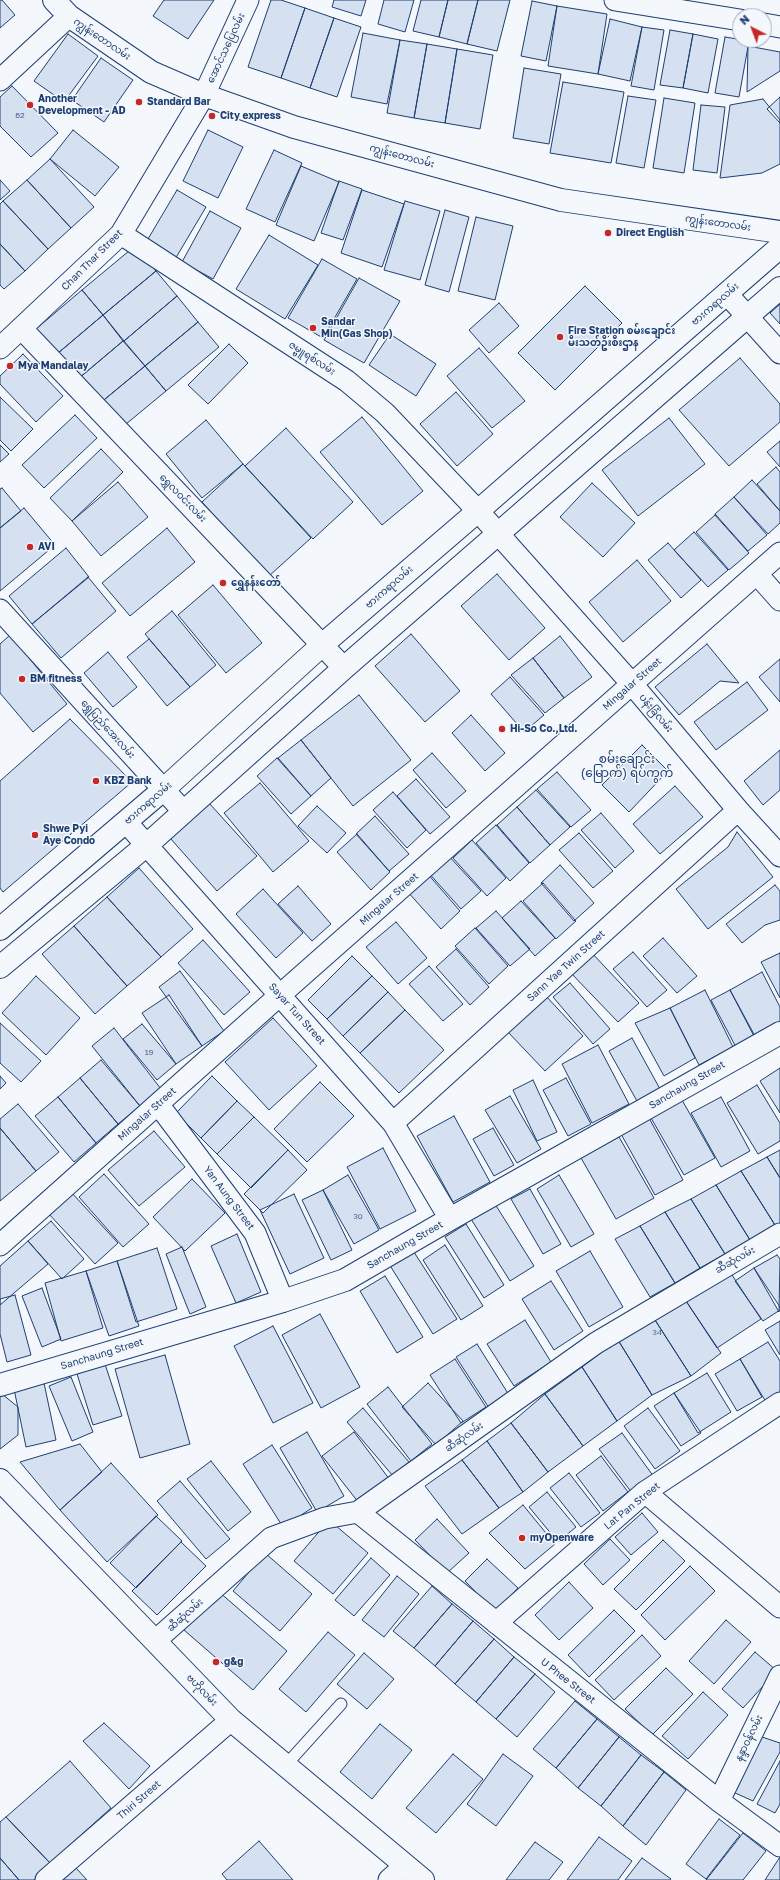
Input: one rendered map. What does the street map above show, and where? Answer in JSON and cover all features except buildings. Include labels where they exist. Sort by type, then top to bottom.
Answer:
[{"type":"main road","name":"ကျွန်းတောလမ်း","points":[[54,0],[69,16],[151,72],[204,95],[294,127],[561,200],[780,232]]},
{"type":"main road","name":"ဗားကရာလမ်း","points":[[0,929],[163,790],[322,645],[478,512],[780,247]]},
{"type":"main road","points":[[0,967],[148,844],[344,668],[780,288]]},
{"type":"main road","points":[[615,391],[636,414]]},
{"type":"main road","name":"Sanchaung Street","points":[[0,1385],[283,1301],[345,1280],[780,1033]]},
{"type":"main road","name":"ဗဟိုလမ်း","points":[[0,1480],[231,1720],[423,1880]]},
{"type":"street","name":"အောင်သပြေလမ်း","points":[[204,95],[248,0]]},
{"type":"street","points":[[615,0],[732,19]]},
{"type":"street","points":[[0,80],[69,16]]},
{"type":"street","name":"Chan Thar Street","points":[[0,348],[121,234],[204,95]]},
{"type":"street","name":"ဇမ္ဗူရစ်လမ်း","points":[[121,234],[347,381],[385,413],[498,535]]},
{"type":"street","points":[[727,294],[780,353]]},
{"type":"street","name":"ရွှေလဝင်းလမ်း","points":[[21,328],[344,668]]},
{"type":"street","name":"ပန်းခြံလမ်း","points":[[498,535],[632,684],[738,810],[780,856]]},
{"type":"street","name":"Mingalar Street","points":[[0,1246],[280,995],[780,553]]},
{"type":"street","points":[[757,574],[780,600]]},
{"type":"street","name":"ရွှေပြည်အေးလမ်း","points":[[0,610],[184,812]]},
{"type":"street","name":"Sann Yae Twin Street","points":[[393,1123],[738,810]]},
{"type":"street","name":"Sayar Tun Street","points":[[126,822],[148,844],[393,1123],[450,1219]]},
{"type":"street","name":"Yan Aung Street","points":[[158,1104],[255,1233],[283,1301]]},
{"type":"street","name":"ဆီဆုံလမ်း","points":[[155,1641],[271,1538],[325,1518],[358,1512],[596,1343],[780,1234]]},
{"type":"street","name":"Lat Pan Street","points":[[496,1623],[645,1492],[780,1403]]},
{"type":"street","points":[[645,1492],[780,1607]]},
{"type":"street","name":"U Phee Street","points":[[358,1512],[718,1800],[780,1846]]},
{"type":"street","name":"နန္ဒာ၀န်လမ်း","points":[[718,1800],[780,1676]]},
{"type":"street","name":"Thiri Street","points":[[46,1880],[231,1720]]},
{"type":"street","points":[[389,1880],[405,1866]]},
{"type":"lane","points":[[285,1766],[341,1704]]},
{"type":"place","name":"Standard Bar","points":[[139,102]]},
{"type":"place","name":"Another Development - AD","points":[[30,105]]},
{"type":"place","name":"City express","points":[[212,116]]},
{"type":"place","name":"Direct English","points":[[608,233]]},
{"type":"place","name":"Sandar Min(Gas Shop)","points":[[313,328]]},
{"type":"place","name":"Fire Station စမ်းချောင်း မီးသတ်ဦးစီးဌာန","points":[[560,337]]},
{"type":"place","name":"Mya Mandalay","points":[[10,366]]},
{"type":"place","name":"AVI","points":[[30,547]]},
{"type":"place","name":"ရွှေနန်းတော်","points":[[223,583]]},
{"type":"place","name":"BM fitness","points":[[22,679]]},
{"type":"place","name":"Hi-So Co.,Ltd.","points":[[502,729]]},
{"type":"place","name":"KBZ Bank","points":[[96,781]]},
{"type":"place","name":"Shwe Pyi Aye Condo","points":[[35,835]]},
{"type":"place","name":"myOpenware","points":[[522,1538]]},
{"type":"place","name":"g&g","points":[[216,1662]]},
{"type":"district","name":"စမ်းချောင်း (မြောက်) ရပ်ကွက်","points":[[627,766]]}]
